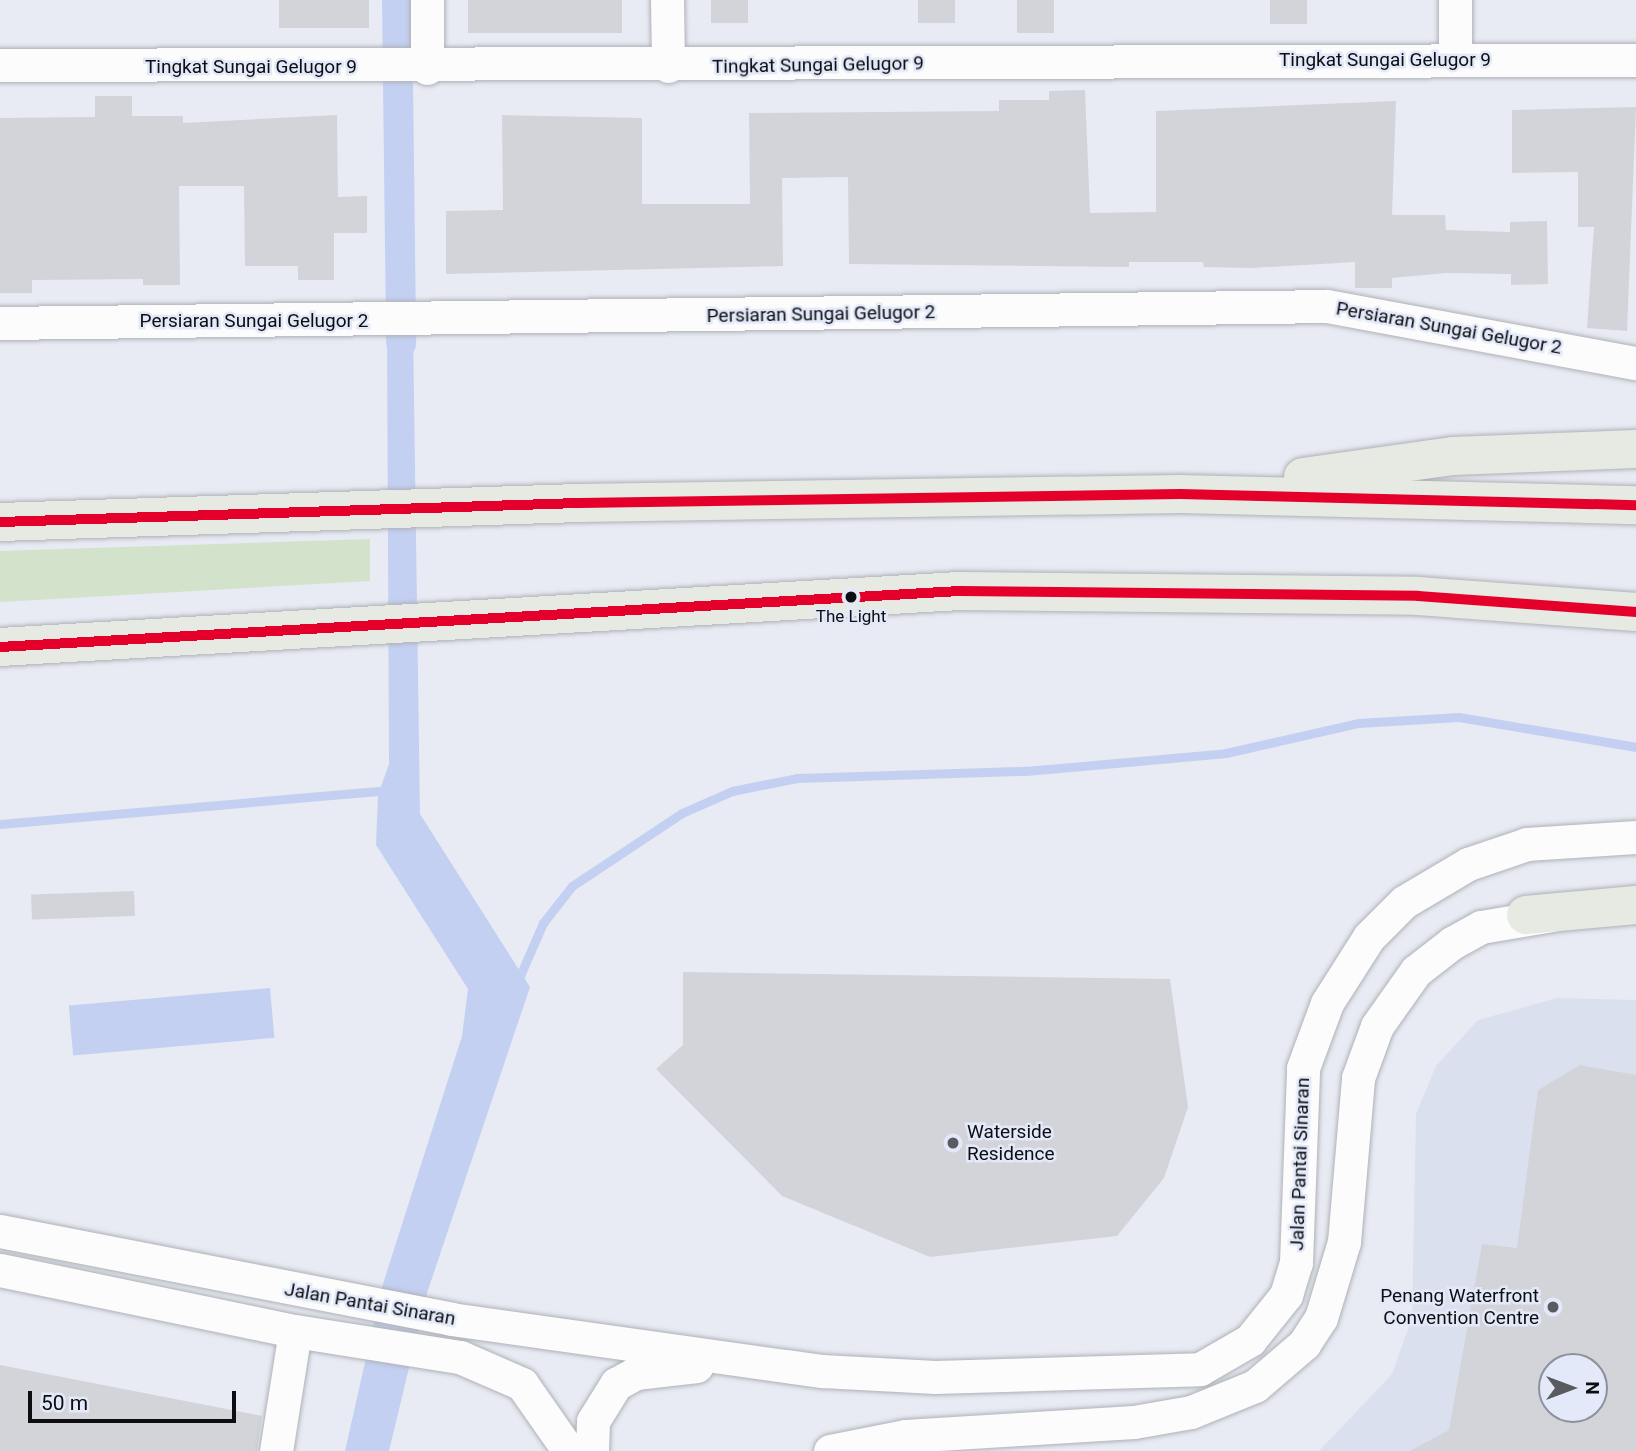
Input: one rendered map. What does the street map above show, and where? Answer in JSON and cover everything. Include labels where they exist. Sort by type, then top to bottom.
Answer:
[{"type":"highway","points":[[1180,495],[1453,456],[1636,449]]},
{"type":"highway","points":[[0,522],[449,506],[1180,495],[1636,505]]},
{"type":"highway","points":[[0,648],[346,624],[960,591],[1418,596],[1636,612]]},
{"type":"highway","points":[[1526,915],[1636,905]]},
{"type":"street","points":[[417,68],[426,0]]},
{"type":"street","points":[[667,0],[668,66]]},
{"type":"street","points":[[1455,0],[1455,59]]},
{"type":"street","name":"Tingkat Sungai Gelugor 9","points":[[0,65],[417,68],[1455,59],[1636,60]]},
{"type":"street","name":"Persiaran Sungai Gelugor 2","points":[[0,323],[1327,306],[1636,363]]},
{"type":"street","name":"Jalan Pantai Sinaran","points":[[0,1231],[333,1299],[451,1319],[822,1371],[936,1377],[1160,1374],[1200,1369],[1229,1356],[1266,1324],[1286,1295],[1296,1263],[1303,1068],[1327,1003],[1369,937],[1405,902],[1468,864],[1527,844],[1636,837]]},
{"type":"street","points":[[830,1451],[905,1436],[1134,1422],[1191,1412],[1255,1386],[1304,1344],[1321,1318],[1344,1242],[1358,1078],[1377,1026],[1416,971],[1452,943],[1526,915],[1636,923]]},
{"type":"street","name":"Jalan Pantai Sinaran","points":[[0,1270],[295,1331],[439,1354],[522,1384],[569,1451]]},
{"type":"street","points":[[276,1451],[295,1331]]},
{"type":"street","name":"Jalan Pantai Sinaran","points":[[592,1451],[593,1421],[616,1384],[636,1373],[742,1358]]},
{"type":"shaded area","points":[[1557,998],[1636,1000],[1636,1451],[1319,1451],[1392,1374],[1412,1318],[1416,1114],[1436,1066],[1478,1020]]},
{"type":"green space","points":[[370,539],[370,581],[0,602],[0,551]]},
{"type":"water","points":[[387,329],[413,329],[420,814],[530,987],[427,1293],[389,1451],[345,1451],[382,1287],[462,1036],[468,989],[376,845],[378,795],[389,764]]},
{"type":"water","points":[[270,988],[274,1038],[73,1055],[69,1006]]},
{"type":"building","points":[[279,0],[369,0],[369,28],[279,28]]},
{"type":"building","points":[[468,0],[622,0],[622,33],[468,33]]},
{"type":"building","points":[[711,0],[748,0],[748,23],[711,23]]},
{"type":"building","points":[[918,0],[955,0],[955,23],[918,23]]},
{"type":"building","points":[[1017,0],[1054,0],[1054,33],[1017,33]]},
{"type":"building","points":[[1270,0],[1307,0],[1307,24],[1270,24]]},
{"type":"building","points":[[1085,90],[1090,213],[1156,212],[1156,111],[1396,101],[1392,215],[1445,215],[1446,230],[1510,232],[1510,222],[1547,221],[1548,284],[1511,285],[1511,274],[1446,273],[1392,278],[1392,288],[1355,288],[1355,262],[1251,268],[1204,267],[1203,262],[1129,262],[1129,267],[849,264],[848,177],[782,178],[783,266],[446,274],[446,211],[503,210],[502,115],[642,118],[642,204],[750,204],[749,113],[999,111],[999,100],[1049,100],[1049,91]]},
{"type":"building","points":[[95,96],[132,96],[132,116],[183,116],[183,123],[337,115],[338,197],[367,196],[367,233],[334,233],[334,280],[298,280],[298,266],[245,266],[244,186],[179,186],[180,285],[143,285],[143,279],[32,280],[32,293],[0,293],[0,118],[95,117]]},
{"type":"building","points":[[1636,107],[1627,331],[1587,328],[1594,227],[1578,227],[1578,172],[1512,173],[1512,110]]},
{"type":"building","points":[[134,891],[135,916],[32,920],[31,895]]},
{"type":"building","name":"Waterside Residence","points":[[683,972],[1170,979],[1188,1107],[1164,1178],[1117,1236],[930,1257],[782,1196],[656,1069],[683,1045]]},
{"type":"building","name":"Penang Waterfront Convention Centre","points":[[1580,1065],[1636,1075],[1636,1451],[1410,1451],[1449,1430],[1482,1244],[1517,1248],[1538,1090]]},
{"type":"building","points":[[0,1365],[262,1416],[257,1451],[0,1451]]},
{"type":"waterway","points":[[397,0],[401,343]]},
{"type":"waterway","points":[[519,978],[543,923],[572,886],[682,813],[732,791],[797,778],[1026,771],[1226,753],[1358,723],[1459,717],[1636,747]]},
{"type":"waterway","points":[[0,824],[387,790]]},
{"type":"transit line","points":[[0,522],[579,503],[1180,494],[1636,505]]},
{"type":"transit line","points":[[0,647],[960,591],[1418,596],[1636,612]]},
{"type":"place","name":"The Light","points":[[851,597]]},
{"type":"place","name":"Waterside Residence","points":[[953,1143]]},
{"type":"place","name":"Penang Waterfront Convention Centre","points":[[1553,1307]]}]
